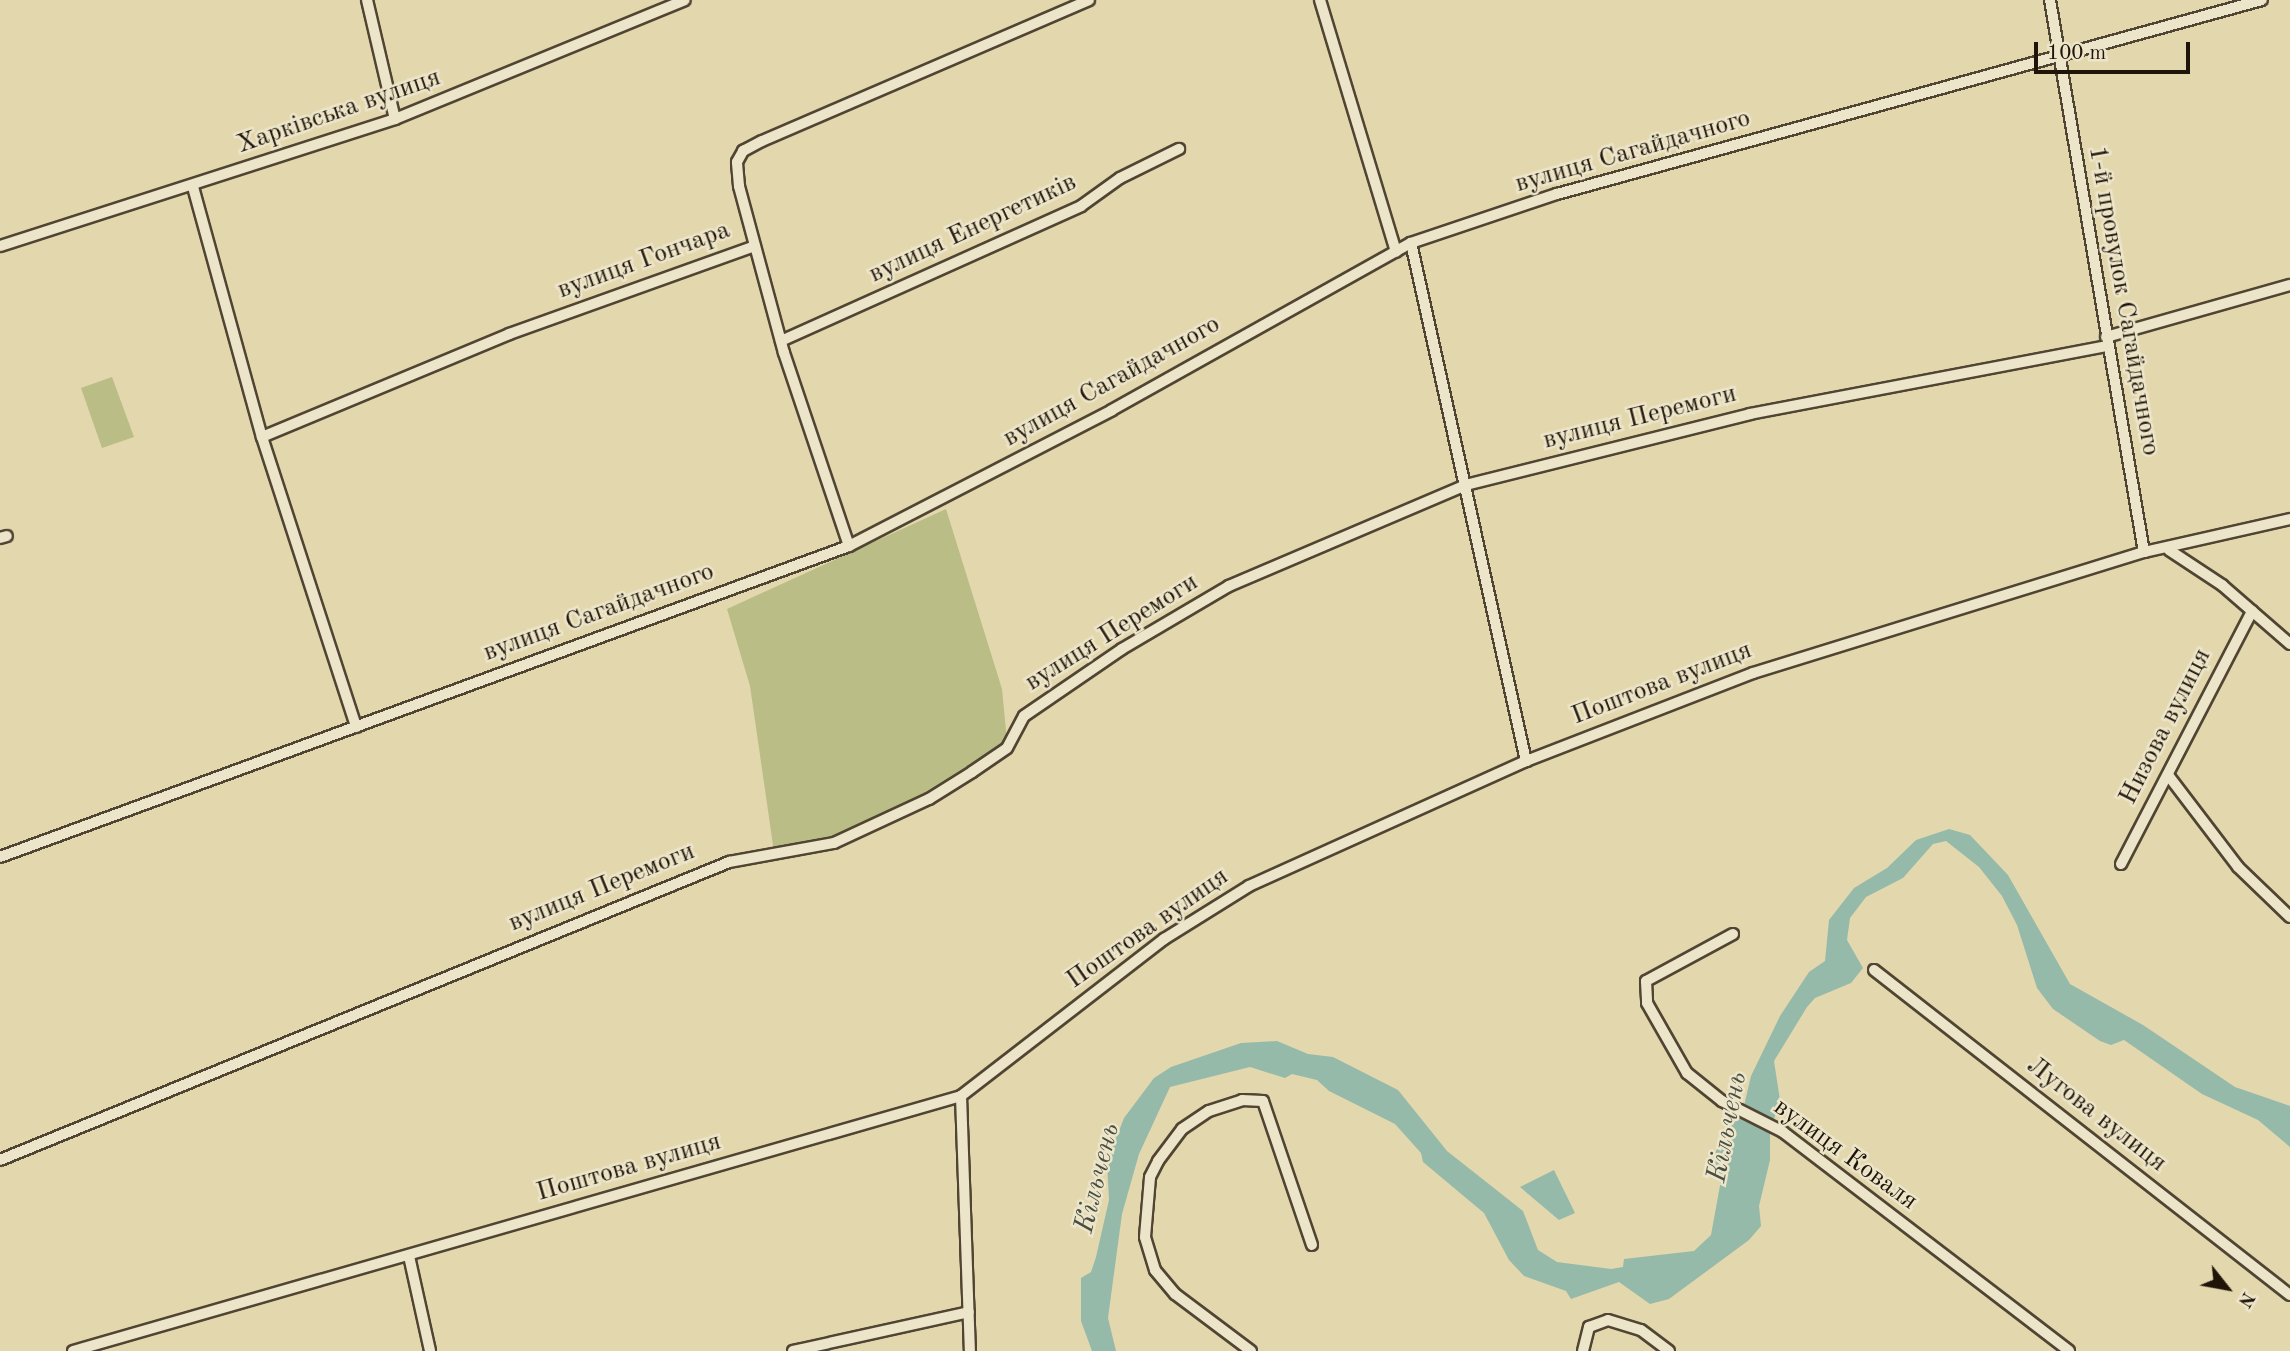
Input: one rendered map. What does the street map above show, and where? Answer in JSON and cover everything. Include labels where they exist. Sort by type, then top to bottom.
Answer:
[{"type":"street","points":[[367,0],[395,119]]},
{"type":"street","name":"Харківська вулиця","points":[[0,246],[193,187],[395,119],[685,0]]},
{"type":"street","name":"вулиця Гончара","points":[[262,437],[509,334],[755,246],[736,174],[743,151],[1089,0]]},
{"type":"street","points":[[1320,0],[1396,252]]},
{"type":"street","name":"1-й провулок Сагайдачного","points":[[2050,0],[2061,57],[2063,92],[2144,552]]},
{"type":"street","name":"вулиця Сагайдачного","points":[[0,857],[849,546],[1006,467],[1412,243],[1557,194],[2262,0]]},
{"type":"street","name":"вулиця Енергетиків","points":[[781,341],[1081,206],[1120,178],[1179,149]]},
{"type":"street","points":[[193,187],[262,437],[356,727]]},
{"type":"street","points":[[1412,243],[1526,761]]},
{"type":"street","points":[[755,246],[781,341],[849,546]]},
{"type":"street","name":"вулиця Перемоги","points":[[0,1160],[729,862],[834,843],[929,799],[972,772],[1007,748],[1024,716],[1122,649],[1229,586],[1466,485],[1750,414],[2107,342],[2290,285]]},
{"type":"street","name":"Поштова вулиця","points":[[73,1351],[961,1096],[1164,939],[1249,886],[1526,761],[1753,673],[2144,552],[2169,550],[2290,519]]},
{"type":"street","points":[[2169,550],[2252,611],[2290,644]]},
{"type":"street","name":"Низова вулиця","points":[[2121,864],[2252,611]]},
{"type":"street","points":[[2168,775],[2238,867],[2290,916]]},
{"type":"street","name":"вулиця Коваля","points":[[1733,934],[1646,981],[1643,991],[1687,1073],[1703,1089],[1783,1132],[2069,1351]]},
{"type":"street","name":"Лугова вулиця","points":[[1874,970],[2290,1295]]},
{"type":"street","points":[[961,1096],[970,1351]]},
{"type":"street","points":[[1251,1351],[1175,1294],[1155,1270],[1145,1227],[1150,1177],[1158,1161],[1182,1129],[1209,1111],[1242,1100],[1263,1101],[1312,1245]]},
{"type":"street","points":[[409,1256],[430,1351]]},
{"type":"street","points":[[793,1351],[969,1312]]},
{"type":"street","points":[[1583,1351],[1589,1327],[1608,1320],[1642,1330],[1669,1351]]},
{"type":"green space","points":[[112,377],[134,437],[102,448],[81,388]]},
{"type":"green space","points":[[946,509],[1002,689],[1007,741],[919,796],[825,843],[774,852],[750,686],[727,609]]},
{"type":"shaded area","points":[[1949,829],[1970,835],[2008,875],[2070,984],[2143,1025],[2235,1087],[2290,1106],[2290,1147],[2258,1120],[2202,1094],[2124,1040],[2111,1045],[2100,1041],[2053,1009],[2037,988],[2017,925],[2002,896],[1979,867],[1946,841],[1933,844],[1903,878],[1866,897],[1850,918],[1847,940],[1863,968],[1851,983],[1815,998],[1774,1061],[1780,1100],[1770,1132],[1770,1160],[1759,1206],[1761,1226],[1749,1240],[1669,1299],[1650,1304],[1619,1282],[1571,1299],[1566,1291],[1524,1276],[1509,1260],[1484,1213],[1423,1162],[1421,1153],[1395,1124],[1329,1091],[1317,1080],[1292,1074],[1285,1078],[1250,1067],[1170,1087],[1139,1154],[1122,1214],[1108,1318],[1116,1351],[1092,1351],[1081,1321],[1081,1278],[1091,1272],[1096,1257],[1109,1200],[1107,1161],[1124,1118],[1154,1078],[1171,1067],[1241,1043],[1277,1041],[1308,1054],[1333,1057],[1398,1090],[1447,1151],[1523,1211],[1538,1250],[1557,1262],[1611,1269],[1623,1267],[1624,1259],[1694,1251],[1711,1235],[1721,1180],[1713,1156],[1744,1106],[1751,1076],[1780,1016],[1809,972],[1825,961],[1829,920],[1854,888],[1887,868],[1916,840]]},
{"type":"shaded area","points":[[1554,1170],[1575,1213],[1559,1220],[1520,1187]]},
{"type":"water label","name":"Кільчень","points":[[1728,1127]]},
{"type":"water label","name":"Кільчень","points":[[1098,1178]]}]
